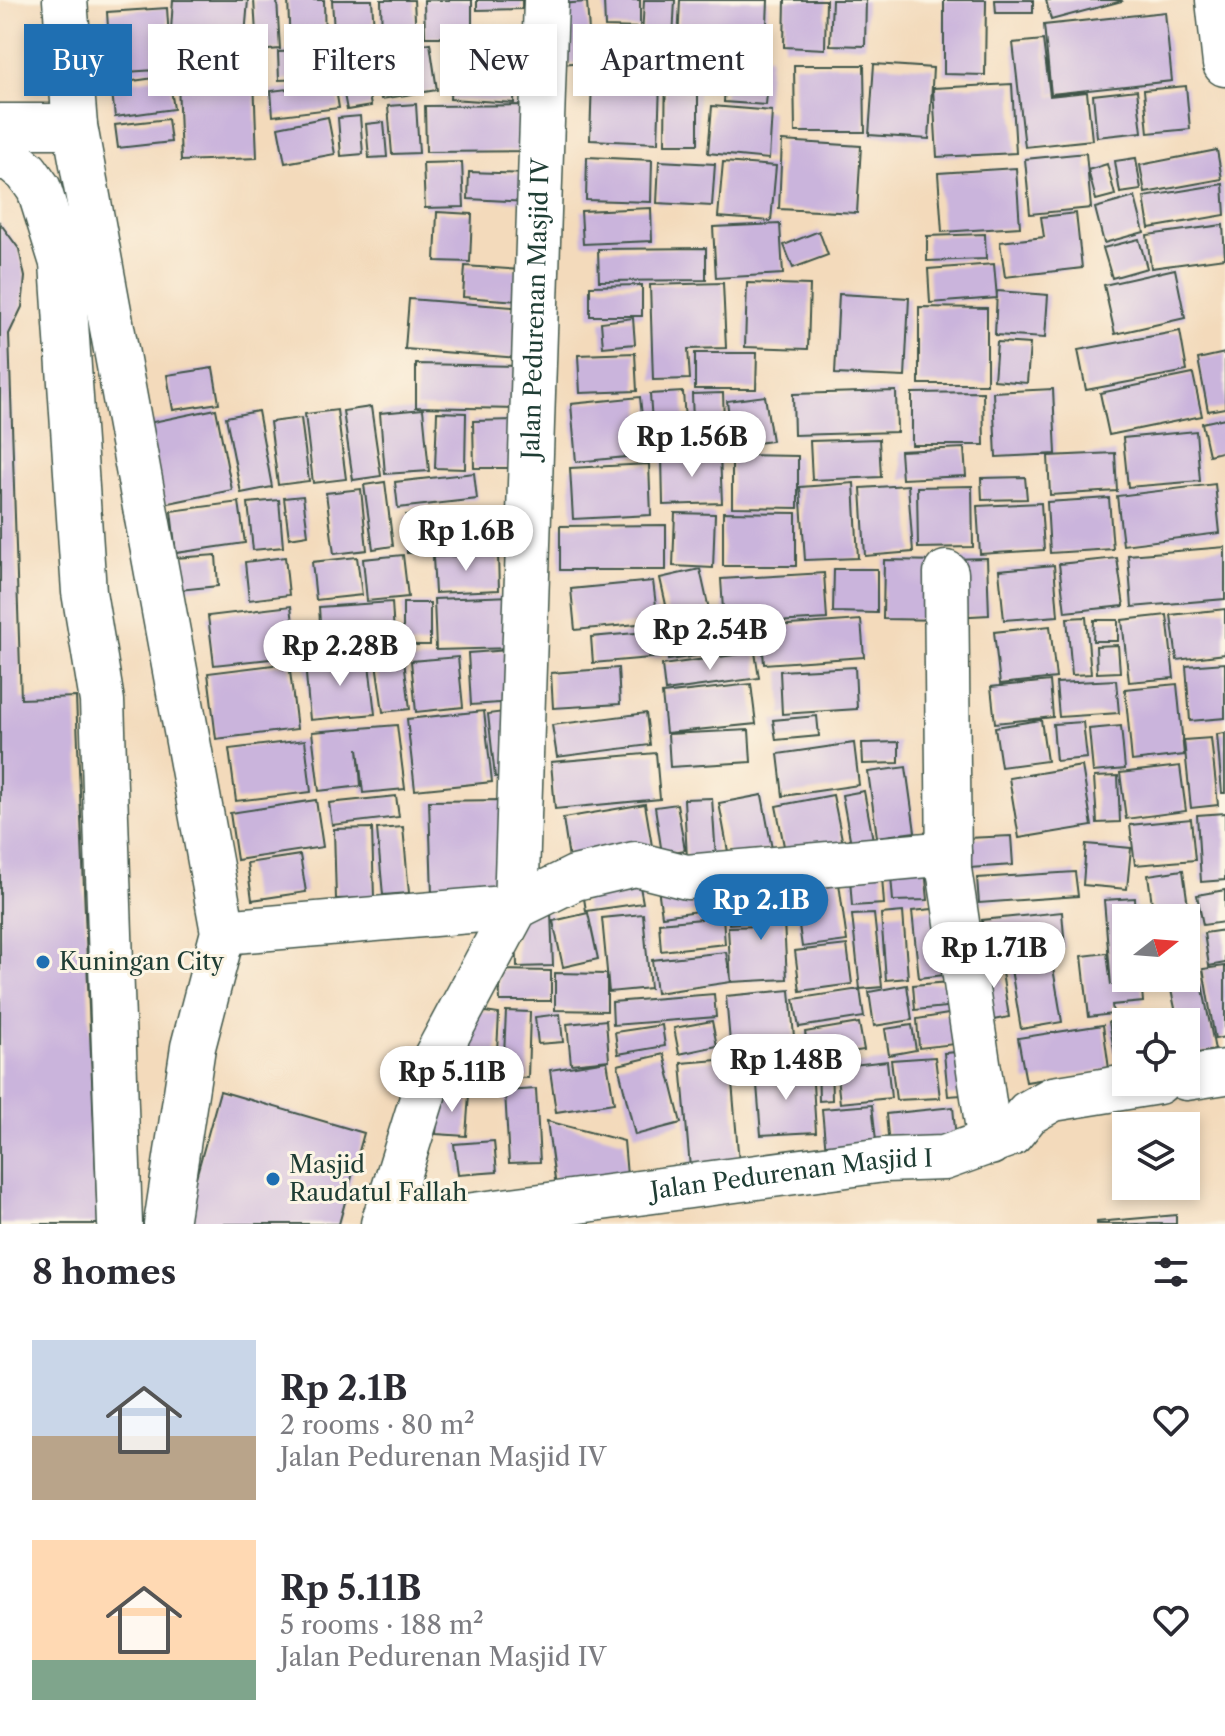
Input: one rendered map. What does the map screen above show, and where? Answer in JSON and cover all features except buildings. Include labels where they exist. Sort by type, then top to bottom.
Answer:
[{"type":"street","points":[[65,0],[75,126],[223,932],[193,1047],[166,1224]]},
{"type":"street","name":"Jalan Pedurenan Masjid IV","points":[[383,1224],[434,1060],[516,907],[546,0]]},
{"type":"street","points":[[1218,0],[1225,64]]},
{"type":"street","points":[[1,106],[75,126]]},
{"type":"street","points":[[0,158],[9,157],[18,164],[39,189],[62,263],[84,592],[102,701],[120,1224]]},
{"type":"street","points":[[946,573],[949,869],[990,1143]]},
{"type":"street","points":[[223,932],[516,907],[575,878],[635,864],[687,877],[949,853]]},
{"type":"street","points":[[1200,1076],[1225,1072]]},
{"type":"street","name":"Jalan Pedurenan Masjid I","points":[[407,1224],[884,1160],[944,1158],[1011,1134],[1028,1113],[1053,1099],[1112,1089]]},
{"type":"place","name":"Kuningan City","points":[[43,962]]},
{"type":"place","name":"Masjid Raudatul Fallah","points":[[273,1179]]}]
